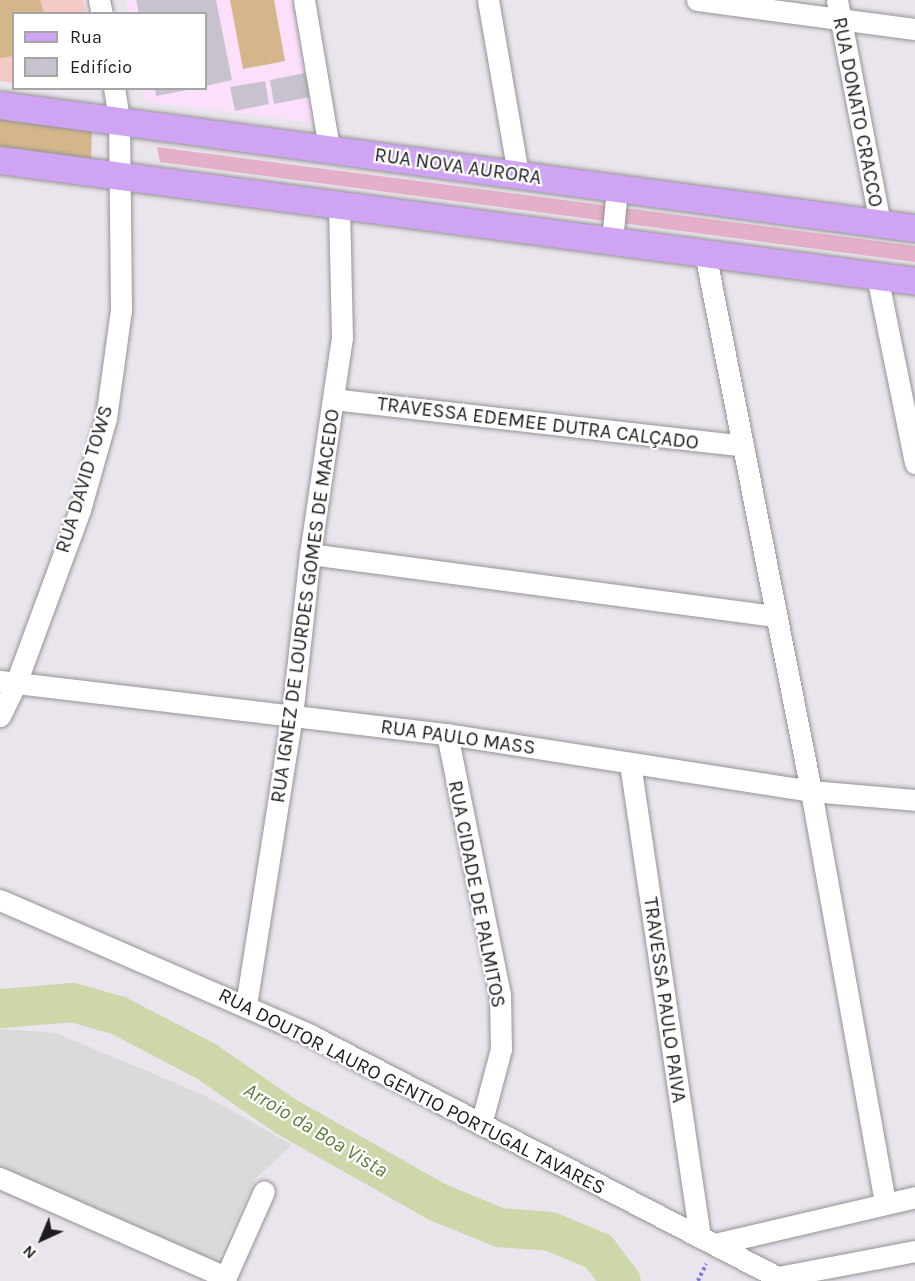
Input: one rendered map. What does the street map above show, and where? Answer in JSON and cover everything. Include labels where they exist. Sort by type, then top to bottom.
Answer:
[{"type":"main road","name":"RUA NOVA AURORA","points":[[0,105],[119,119],[915,228]]},
{"type":"main road","points":[[0,160],[915,281]]},
{"type":"street","points":[[304,0],[329,148]]},
{"type":"street","points":[[488,0],[518,174]]},
{"type":"street","points":[[697,0],[841,21],[915,29]]},
{"type":"street","name":"RUA DONATO CRACCO","points":[[837,0],[880,224]]},
{"type":"street","name":"RUA DAVID TOWS","points":[[0,716],[8,682],[80,510],[106,418],[121,310],[119,119],[114,90]]},
{"type":"street","points":[[612,241],[617,188]]},
{"type":"street","name":"RUA IGNEZ DE LOURDES GOMES DE MACEDO","points":[[246,1005],[292,716],[310,554],[342,338],[339,205]]},
{"type":"street","points":[[705,253],[811,791],[885,1203]]},
{"type":"street","points":[[877,276],[915,463]]},
{"type":"street","name":"TRAVESSA EDEMEE DUTRA CALÇADO","points":[[333,399],[743,446]]},
{"type":"street","points":[[310,554],[776,616]]},
{"type":"street","name":"RUA PAULO MASS","points":[[8,682],[447,734],[811,791],[915,800]]},
{"type":"street","name":"RUA CIDADE DE PALMITOS","points":[[447,734],[500,994],[501,1049],[481,1124]]},
{"type":"street","name":"TRAVESSA PAULO PAIVA","points":[[630,763],[708,1240]]},
{"type":"street","name":"RUA DOUTOR LAURO GENTIO PORTUGAL TAVARES","points":[[0,900],[246,1005],[781,1279]]},
{"type":"street","points":[[0,1178],[225,1279],[264,1191]]},
{"type":"street","points":[[708,1240],[915,1197]]},
{"type":"street","points":[[781,1279],[915,1251]]},
{"type":"shaded area","points":[[0,0],[83,0],[86,12],[12,12],[12,83],[0,81]]},
{"type":"shaded area","points":[[0,0],[40,0],[44,12],[12,12],[12,56],[0,58]]},
{"type":"shaded area","points":[[126,0],[292,0],[314,123],[145,102],[142,90],[207,90],[207,12],[128,12]]},
{"type":"shaded area","points":[[230,0],[274,0],[285,61],[243,69]]},
{"type":"shaded area","points":[[0,117],[92,129],[91,160],[0,148]]},
{"type":"shaded area","points":[[157,147],[915,246],[915,262],[160,162]]},
{"type":"shaded area","points":[[0,1029],[56,1033],[204,1095],[292,1145],[256,1178],[216,1262],[0,1170]]},
{"type":"building","points":[[136,0],[216,0],[232,80],[207,86],[207,12],[139,12]]},
{"type":"building","points":[[305,73],[310,97],[274,104],[270,80]]},
{"type":"building","points":[[265,81],[269,104],[235,111],[230,87]]},
{"type":"building","points":[[155,90],[187,90],[156,96]]},
{"type":"waterway","name":"Arroio da Boa Vista","points":[[0,1008],[72,1002],[118,1015],[206,1061],[284,1115],[438,1202],[499,1227],[550,1231],[598,1251],[621,1281]]}]
